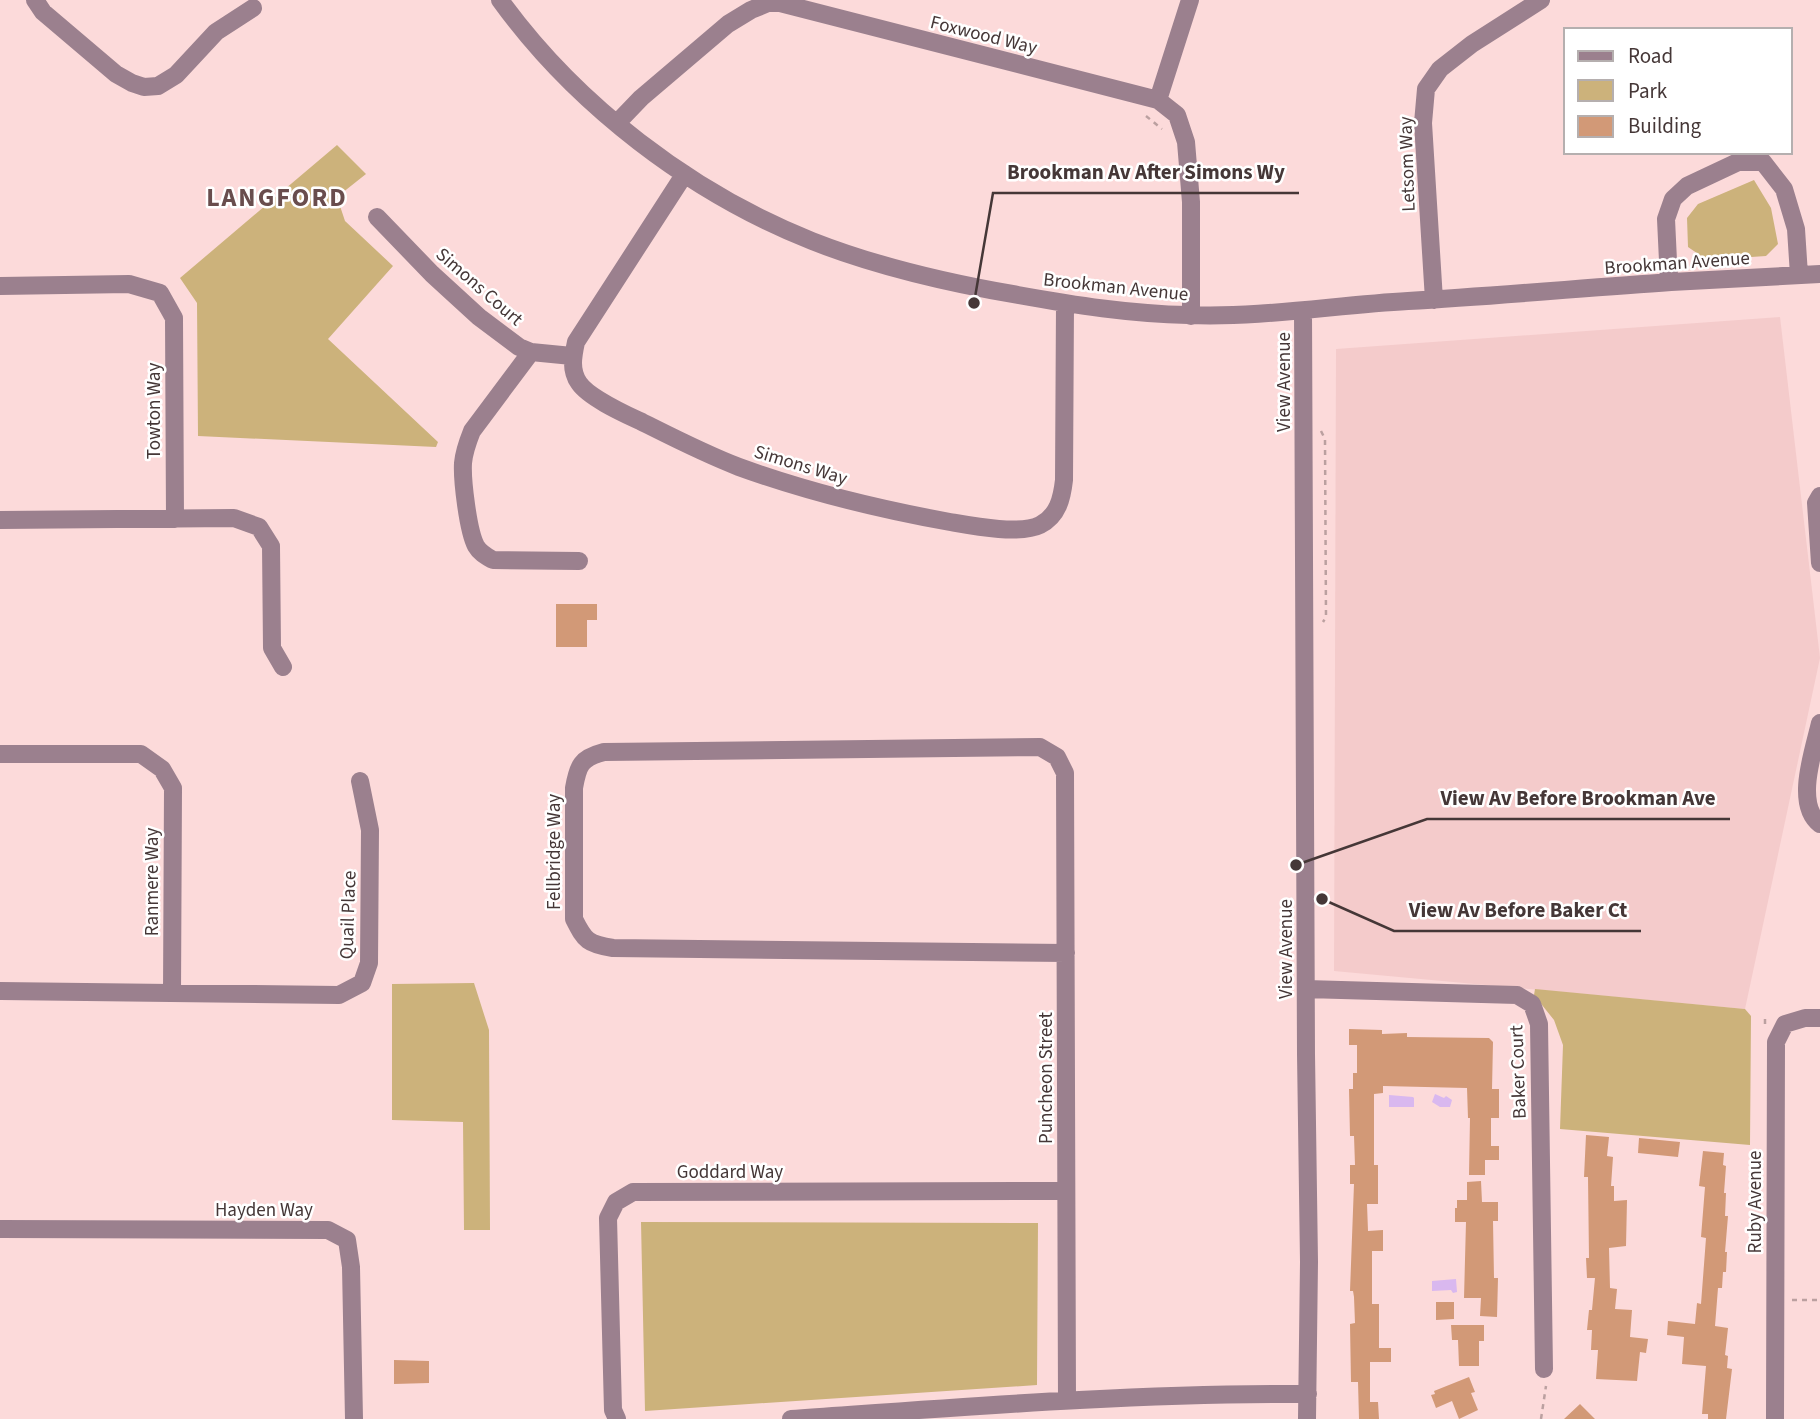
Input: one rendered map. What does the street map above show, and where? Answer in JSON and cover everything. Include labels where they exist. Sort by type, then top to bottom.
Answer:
[{"type":"street","points":[[35,0],[43,12],[116,74],[144,87],[158,86],[176,75],[216,32],[253,8]]},
{"type":"street","name":"Brookman Avenue","points":[[500,0],[586,97],[684,175],[763,219],[811,241],[950,283],[1065,304],[1191,316],[1303,311],[1669,282],[1820,274]]},
{"type":"street","points":[[1190,0],[1158,100],[1177,115],[1186,142],[1191,202],[1191,316]]},
{"type":"street","name":"Letsom Way","points":[[1434,300],[1423,124],[1426,89],[1440,69],[1472,44],[1541,0]]},
{"type":"street","name":"Foxwood Way","points":[[617,123],[641,98],[729,24],[768,3],[780,3],[1158,100]]},
{"type":"street","points":[[1669,282],[1666,219],[1673,199],[1687,186],[1738,162],[1763,162],[1784,189],[1796,229],[1799,275]]},
{"type":"street","points":[[572,356],[576,342],[684,175]]},
{"type":"street","name":"Simons Court","points":[[377,217],[432,274],[479,317],[519,347],[531,352],[572,356]]},
{"type":"street","name":"Towton Way","points":[[0,286],[129,284],[160,293],[174,318],[174,519]]},
{"type":"street","name":"Simons Way","points":[[572,356],[573,371],[580,384],[593,394],[620,412],[738,467],[811,491],[891,511],[982,528],[1022,529],[1040,525],[1054,514],[1062,500],[1065,304]]},
{"type":"street","name":"View Avenue","points":[[1303,311],[1307,1419]]},
{"type":"street","points":[[531,352],[472,431],[467,446],[463,479],[472,535],[483,555],[493,560],[579,561]]},
{"type":"street","points":[[1820,496],[1816,503],[1820,563]]},
{"type":"street","points":[[0,520],[234,518],[258,527],[271,546],[272,648],[283,667]]},
{"type":"street","points":[[1820,723],[1807,785],[1808,805],[1815,821],[1820,824]]},
{"type":"street","name":"Fellbridge Way","points":[[1057,757],[1040,747],[604,752],[588,756],[578,768],[574,788],[574,919],[583,937],[595,945],[613,948],[1066,953]]},
{"type":"street","name":"Ranmere Way","points":[[0,754],[141,754],[162,769],[173,788],[172,992]]},
{"type":"street","name":"Puncheon Street","points":[[1057,757],[1065,773],[1067,1400]]},
{"type":"street","name":"Quail Place","points":[[172,992],[340,995],[362,983],[369,963],[370,830],[360,781]]},
{"type":"street","name":"Baker Court","points":[[1306,989],[1517,995],[1532,1004],[1539,1024],[1544,1369]]},
{"type":"street","points":[[0,991],[172,992]]},
{"type":"street","name":"Ruby Avenue","points":[[1775,1419],[1776,1042],[1785,1024],[1805,1018],[1820,1018]]},
{"type":"street","name":"Goddard Way","points":[[617,1419],[613,1410],[608,1218],[616,1202],[633,1192],[1066,1191]]},
{"type":"street","name":"Hayden Way","points":[[0,1229],[328,1230],[346,1240],[351,1267],[354,1419]]},
{"type":"street","points":[[791,1419],[1067,1400],[1308,1394]]},
{"type":"path","points":[[1321,430],[1325,439],[1326,617],[1322,624]]},
{"type":"path","points":[[1775,1299],[1820,1300]]},
{"type":"path","points":[[1541,1419],[1546,1391],[1544,1369]]},
{"type":"shaded area","points":[[1780,317],[1820,658],[1745,1009],[1334,971],[1336,349]]},
{"type":"shaded area","points":[[1435,1094],[1452,1100],[1450,1107],[1440,1107],[1432,1102]]},
{"type":"shaded area","points":[[1389,1095],[1413,1097],[1414,1107],[1389,1107]]},
{"type":"shaded area","points":[[1456,1279],[1457,1292],[1432,1291],[1432,1281]]},
{"type":"green space","points":[[337,145],[366,174],[337,197],[345,221],[393,266],[328,339],[438,442],[436,447],[198,436],[197,303],[180,278]]},
{"type":"green space","points":[[1754,180],[1771,208],[1778,244],[1766,256],[1707,260],[1688,247],[1687,218],[1698,204]]},
{"type":"green space","points":[[474,983],[489,1030],[490,1230],[464,1230],[463,1122],[392,1120],[392,984]]},
{"type":"green space","points":[[1535,989],[1745,1009],[1751,1016],[1750,1145],[1560,1129],[1563,1045],[1554,1020],[1534,995]]},
{"type":"green space","points":[[641,1222],[1038,1223],[1037,1385],[645,1411]]},
{"type":"building","points":[[556,604],[597,604],[597,620],[587,620],[587,647],[556,647]]},
{"type":"building","points":[[1349,1029],[1382,1030],[1382,1034],[1407,1033],[1407,1037],[1489,1038],[1493,1042],[1492,1089],[1499,1089],[1499,1118],[1491,1118],[1491,1146],[1499,1146],[1499,1160],[1485,1160],[1485,1175],[1469,1175],[1470,1118],[1467,1088],[1383,1086],[1383,1093],[1374,1094],[1374,1165],[1378,1165],[1378,1204],[1367,1204],[1368,1231],[1383,1230],[1383,1251],[1372,1251],[1372,1304],[1379,1304],[1379,1348],[1391,1348],[1391,1362],[1370,1362],[1370,1402],[1378,1402],[1379,1419],[1359,1419],[1358,1382],[1351,1382],[1350,1324],[1355,1323],[1354,1297],[1353,1291],[1350,1291],[1354,1184],[1350,1184],[1350,1165],[1355,1165],[1354,1136],[1350,1136],[1349,1089],[1353,1089],[1353,1073],[1357,1073],[1357,1045],[1349,1045]]},
{"type":"building","points":[[1586,1135],[1609,1137],[1607,1156],[1613,1157],[1611,1186],[1614,1186],[1614,1201],[1627,1200],[1626,1246],[1609,1248],[1610,1288],[1617,1289],[1615,1309],[1632,1310],[1630,1337],[1648,1339],[1646,1353],[1640,1352],[1637,1381],[1596,1379],[1598,1350],[1591,1350],[1592,1330],[1587,1330],[1595,1278],[1587,1278],[1588,1177],[1584,1177]]},
{"type":"building","points":[[1639,1138],[1680,1142],[1678,1157],[1638,1153]]},
{"type":"building","points":[[1703,1151],[1724,1153],[1723,1165],[1726,1166],[1726,1272],[1723,1272],[1722,1288],[1718,1288],[1715,1326],[1728,1328],[1725,1355],[1728,1356],[1727,1368],[1732,1369],[1726,1419],[1708,1419],[1708,1414],[1702,1414],[1706,1366],[1682,1364],[1684,1337],[1667,1335],[1668,1321],[1695,1324],[1697,1303],[1701,1304],[1706,1238],[1701,1237],[1705,1187],[1699,1186]]},
{"type":"building","points":[[1481,1181],[1482,1202],[1498,1202],[1498,1221],[1493,1221],[1494,1278],[1498,1278],[1497,1317],[1480,1316],[1481,1298],[1464,1298],[1466,1222],[1455,1222],[1457,1200],[1467,1200],[1467,1182]]},
{"type":"building","points":[[1436,1302],[1454,1302],[1454,1319],[1436,1320]]},
{"type":"building","points":[[1451,1325],[1484,1325],[1484,1341],[1479,1341],[1479,1366],[1459,1366],[1458,1340],[1452,1340]]},
{"type":"building","points":[[394,1360],[429,1361],[429,1383],[394,1384]]},
{"type":"building","points":[[1469,1377],[1475,1392],[1471,1393],[1478,1410],[1459,1419],[1452,1401],[1436,1408],[1431,1395],[1435,1394],[1434,1391]]},
{"type":"building","points":[[1580,1404],[1595,1419],[1564,1419]]},
{"type":"place","name":"Brookman Av After Simons Wy","points":[[974,303]]},
{"type":"place","name":"View Av Before Brookman Ave","points":[[1296,865]]},
{"type":"place","name":"View Av Before Baker Ct","points":[[1322,899]]},
{"type":"district","name":"LANGFORD","points":[[277,197]]}]
